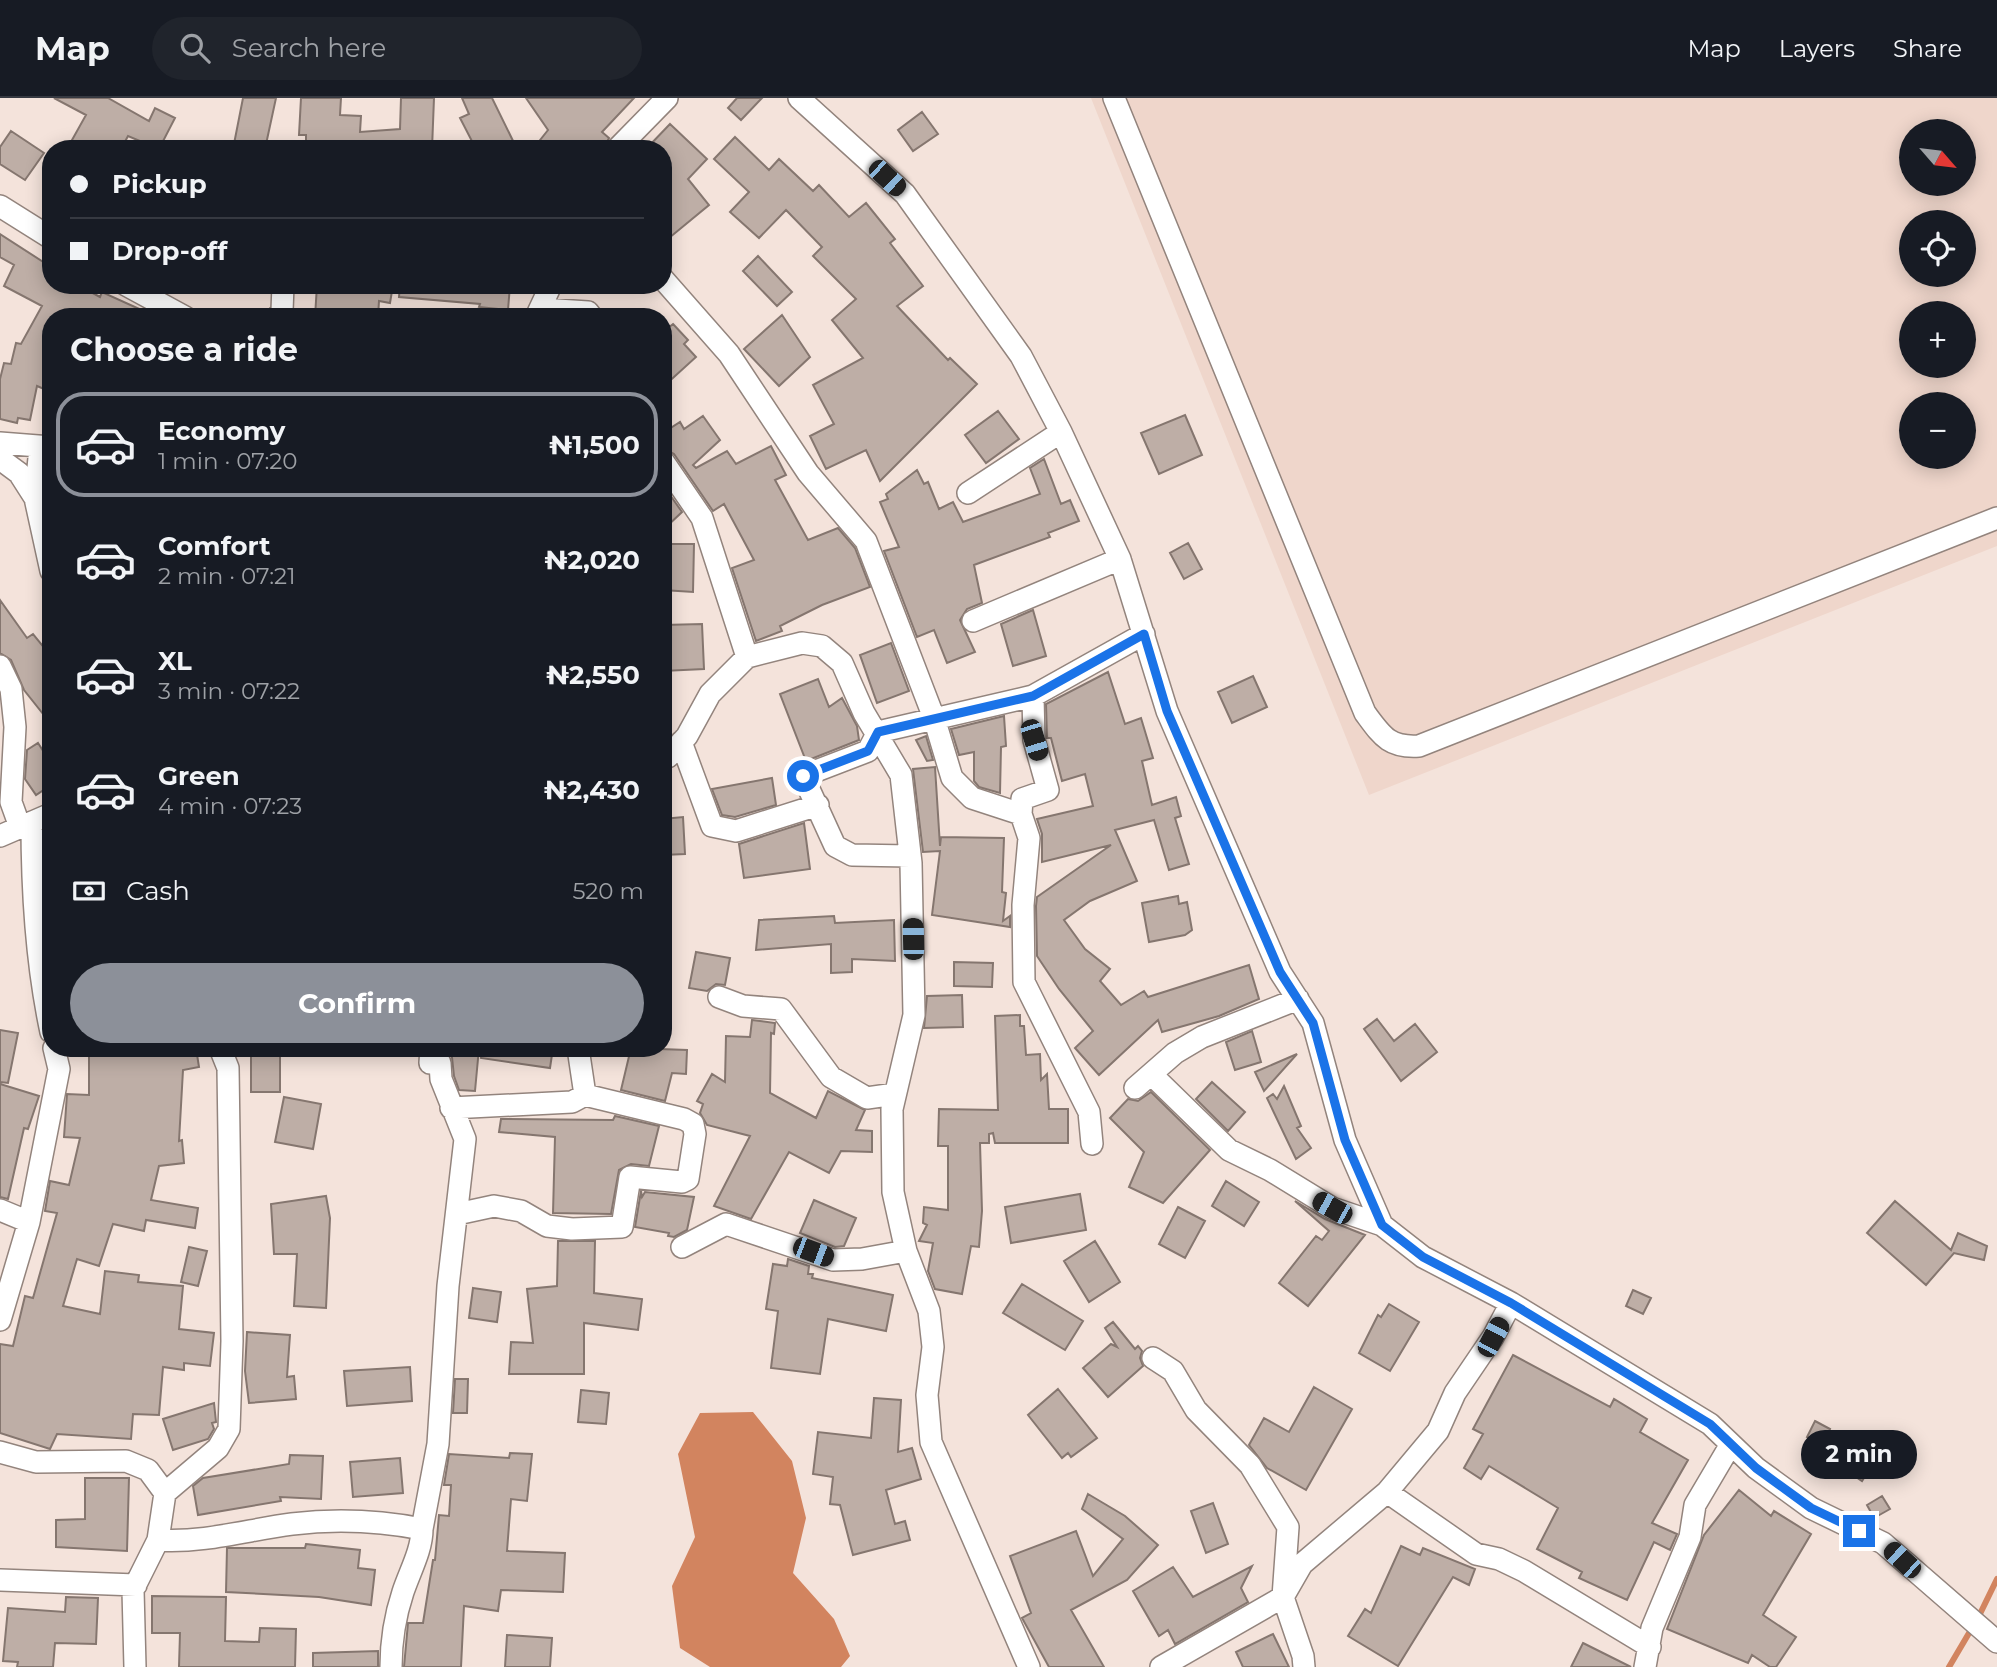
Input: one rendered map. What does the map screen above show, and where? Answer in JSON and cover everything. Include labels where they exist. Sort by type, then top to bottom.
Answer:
[{"type":"street","points":[[626,140],[667,98]]},
{"type":"street","points":[[799,98],[905,194],[1021,356],[1061,432],[1120,559],[1167,711],[1280,972],[1313,1023],[1345,1140],[1382,1225]]},
{"type":"street","points":[[1114,98],[1365,713],[1382,737],[1402,747],[1419,746],[1997,518]]},
{"type":"street","points":[[0,206],[42,232]]},
{"type":"street","points":[[672,289],[730,354],[808,473],[866,541],[934,718],[952,778],[972,798],[1021,814]]},
{"type":"street","points":[[143,294],[168,308]]},
{"type":"street","points":[[968,493],[1061,432]]},
{"type":"street","points":[[0,443],[42,447]]},
{"type":"street","points":[[0,459],[19,473],[35,498],[42,530]]},
{"type":"street","points":[[35,498],[42,462]]},
{"type":"street","points":[[672,474],[702,518],[747,657]]},
{"type":"street","points":[[974,621],[1120,559]]},
{"type":"street","points":[[910,856],[852,855],[835,846],[803,776],[868,751],[878,732],[1033,696],[1144,634]]},
{"type":"street","points":[[672,752],[710,694],[727,674],[741,666],[747,657],[802,643],[822,646],[842,663],[864,713],[878,732],[901,775],[910,856],[914,1015],[892,1109],[893,1192],[905,1251],[929,1311],[933,1347],[927,1395],[931,1442],[1029,1667]]},
{"type":"street","points":[[0,666],[12,689],[15,727],[11,802],[34,821]]},
{"type":"street","points":[[1033,696],[1034,740],[1048,790],[1022,799],[1021,814],[1029,838],[1023,905],[1024,982],[1089,1112],[1092,1144]]},
{"type":"street","points":[[681,742],[712,826],[736,831],[818,805]]},
{"type":"street","points":[[0,836],[34,821]]},
{"type":"street","points":[[34,821],[33,903],[42,991]]},
{"type":"street","points":[[719,997],[743,1006],[781,1009],[831,1077],[867,1098],[895,1094]]},
{"type":"street","points":[[1135,1088],[1202,1037],[1298,999]]},
{"type":"street","points":[[0,1320],[29,1222],[59,1069],[56,1057]]},
{"type":"street","points":[[135,1667],[136,1585],[158,1541],[165,1493],[218,1448],[229,1429],[232,1341],[228,1068],[224,1057]]},
{"type":"street","points":[[391,1667],[391,1642],[402,1595],[422,1540],[438,1444],[448,1286],[465,1139],[441,1079],[440,1063],[430,1063],[430,1057]]},
{"type":"street","points":[[579,1057],[585,1095]]},
{"type":"street","points":[[1151,1074],[1229,1150],[1269,1170],[1332,1208],[1382,1225],[1423,1257],[1511,1303],[1710,1424],[1756,1468],[1811,1508],[1883,1543],[1997,1642]]},
{"type":"street","points":[[452,1108],[572,1102],[585,1095],[684,1119],[693,1125],[695,1134],[688,1179],[682,1182],[631,1177],[622,1227],[572,1230],[547,1226],[521,1211],[494,1206],[457,1214]]},
{"type":"street","points":[[0,1210],[29,1222]]},
{"type":"street","points":[[681,1247],[726,1224],[832,1260],[862,1259],[905,1251]]},
{"type":"street","points":[[1161,1667],[1283,1597],[1302,1564],[1387,1492],[1437,1431],[1455,1393],[1493,1337],[1511,1303]]},
{"type":"street","points":[[1153,1358],[1173,1371],[1196,1410],[1250,1465],[1288,1527],[1283,1597],[1303,1656],[1304,1667]]},
{"type":"street","points":[[1387,1492],[1476,1554],[1499,1559],[1524,1571],[1648,1657],[1652,1628],[1690,1537],[1695,1506],[1731,1444]]},
{"type":"street","points":[[0,1452],[36,1462],[126,1461],[148,1470],[165,1493]]},
{"type":"street","points":[[158,1541],[192,1542],[293,1524],[334,1521],[422,1529]]},
{"type":"street","points":[[0,1580],[136,1585]]},
{"type":"shaded area","points":[[1091,98],[1997,98],[1997,546],[1369,795]]},
{"type":"shaded area","points":[[753,1412],[792,1461],[806,1518],[793,1573],[834,1619],[850,1656],[841,1667],[710,1667],[680,1648],[672,1586],[695,1537],[678,1454],[700,1413]]},
{"type":"building","points":[[54,98],[108,98],[149,121],[155,108],[175,118],[164,140],[138,140],[128,136],[126,140],[72,140],[86,115]]},
{"type":"building","points":[[243,98],[276,98],[267,140],[235,140]]},
{"type":"building","points":[[301,98],[341,98],[340,115],[361,116],[360,132],[400,129],[401,98],[434,98],[432,140],[306,140],[306,135],[299,135]]},
{"type":"building","points":[[462,98],[492,98],[513,140],[471,140],[460,118],[469,114]]},
{"type":"building","points":[[526,98],[634,98],[602,132],[608,140],[540,140],[548,130]]},
{"type":"building","points":[[737,98],[762,98],[741,120],[728,108]]},
{"type":"building","points":[[922,112],[938,134],[913,151],[898,130]]},
{"type":"building","points":[[670,124],[707,159],[688,179],[709,205],[672,236],[672,140],[655,140]]},
{"type":"building","points":[[11,131],[42,152],[42,156],[25,180],[0,164],[0,147]]},
{"type":"building","points":[[735,137],[769,170],[779,159],[813,191],[819,185],[849,217],[866,203],[895,239],[890,243],[923,286],[897,306],[948,360],[950,358],[977,384],[880,481],[866,450],[826,469],[810,436],[834,424],[813,385],[863,358],[832,320],[856,299],[813,256],[822,247],[786,210],[759,238],[730,212],[749,192],[714,159]]},
{"type":"building","points":[[0,234],[42,261],[42,294],[94,294],[100,297],[101,294],[106,294],[137,308],[42,308],[42,388],[37,386],[30,420],[18,418],[17,423],[0,419],[0,379],[4,363],[11,364],[16,343],[21,344],[42,306],[4,286],[14,265],[0,257]]},
{"type":"building","points":[[758,256],[792,292],[777,306],[743,271]]},
{"type":"building","points":[[316,294],[392,294],[390,303],[379,301],[379,308],[316,308]]},
{"type":"building","points":[[399,294],[509,294],[508,308],[399,297]]},
{"type":"building","points":[[782,315],[810,357],[779,386],[744,349]]},
{"type":"building","points":[[672,325],[688,340],[684,344],[696,357],[672,379]]},
{"type":"building","points":[[998,411],[1019,439],[986,463],[965,435]]},
{"type":"building","points":[[1185,415],[1202,455],[1159,474],[1141,433]]},
{"type":"building","points":[[703,416],[720,440],[693,465],[696,468],[727,451],[736,464],[771,446],[786,475],[775,480],[808,540],[838,528],[855,548],[870,587],[822,605],[780,626],[782,631],[756,641],[732,568],[754,560],[724,504],[713,511],[672,453],[672,427],[680,422],[684,429]]},
{"type":"building","points":[[1044,459],[1061,504],[1070,500],[1079,521],[1048,533],[1050,537],[974,565],[982,603],[967,609],[960,620],[975,652],[947,663],[934,630],[917,637],[884,551],[899,547],[880,502],[888,499],[886,494],[917,470],[924,484],[928,482],[939,509],[953,502],[963,522],[1040,494],[1030,468]]},
{"type":"building","points":[[672,498],[682,512],[672,521]]},
{"type":"building","points":[[1188,543],[1202,569],[1184,579],[1170,553]]},
{"type":"building","points":[[672,544],[694,544],[693,592],[672,591]]},
{"type":"building","points":[[0,600],[27,638],[33,634],[42,645],[42,713],[24,690],[11,660],[0,653]]},
{"type":"building","points":[[1033,610],[1046,656],[1013,666],[1001,624]]},
{"type":"building","points":[[702,624],[704,669],[672,671],[672,625]]},
{"type":"building","points":[[891,643],[909,691],[877,703],[860,655]]},
{"type":"building","points":[[1108,672],[1125,724],[1141,718],[1153,758],[1142,761],[1152,805],[1176,797],[1181,816],[1175,818],[1189,864],[1169,870],[1154,820],[1115,830],[1137,881],[1090,901],[1064,920],[1085,949],[1110,969],[1100,981],[1121,1005],[1144,991],[1148,997],[1249,965],[1259,999],[1219,1016],[1162,1032],[1158,1020],[1099,1075],[1075,1048],[1093,1031],[1059,989],[1037,956],[1036,906],[1037,897],[1111,845],[1042,862],[1042,834],[1037,819],[1093,806],[1085,774],[1062,781],[1051,738],[1047,738],[1046,704]]},
{"type":"building","points":[[1253,676],[1267,707],[1232,723],[1218,692]]},
{"type":"building","points":[[818,679],[829,707],[842,698],[857,726],[859,740],[806,761],[780,694]]},
{"type":"building","points":[[1004,716],[1006,746],[1001,747],[1000,793],[979,787],[974,781],[974,752],[959,755],[951,729]]},
{"type":"building","points":[[926,736],[933,760],[927,761],[916,740]]},
{"type":"building","points":[[38,743],[42,749],[42,791],[36,795],[25,779],[27,750]]},
{"type":"building","points":[[935,767],[940,846],[941,837],[1004,838],[1002,892],[1006,893],[1003,921],[1010,916],[1010,927],[932,915],[940,851],[923,852],[913,769]]},
{"type":"building","points":[[772,778],[776,805],[735,817],[722,815],[712,789]]},
{"type":"building","points":[[683,817],[685,854],[672,855],[672,818]]},
{"type":"building","points":[[804,823],[810,869],[744,878],[739,844]]},
{"type":"building","points":[[1178,896],[1179,904],[1187,902],[1192,930],[1185,935],[1149,942],[1142,903]]},
{"type":"building","points":[[834,916],[835,923],[894,920],[895,961],[852,959],[852,972],[831,973],[831,944],[756,950],[759,920]]},
{"type":"building","points":[[696,952],[730,958],[725,985],[716,984],[707,991],[689,988]]},
{"type":"building","points":[[954,962],[993,963],[992,987],[954,986]]},
{"type":"building","points":[[962,995],[963,1027],[924,1028],[927,996]]},
{"type":"building","points":[[1020,1015],[1020,1026],[1024,1026],[1026,1055],[1040,1054],[1041,1080],[1047,1074],[1049,1109],[1068,1109],[1068,1143],[995,1143],[993,1133],[989,1134],[989,1143],[980,1143],[982,1211],[979,1247],[971,1246],[962,1294],[935,1289],[928,1271],[933,1243],[919,1241],[927,1225],[923,1223],[924,1207],[948,1210],[948,1146],[938,1146],[939,1109],[998,1110],[995,1016]]},
{"type":"building","points":[[1377,1019],[1394,1041],[1415,1024],[1437,1052],[1401,1081],[1364,1029]]},
{"type":"building","points":[[752,1020],[775,1023],[774,1034],[771,1033],[770,1093],[816,1118],[828,1091],[865,1110],[856,1130],[872,1131],[872,1152],[841,1151],[829,1173],[789,1152],[751,1219],[714,1206],[750,1136],[707,1125],[700,1113],[703,1104],[697,1101],[712,1074],[725,1082],[726,1036],[750,1037]]},
{"type":"building","points":[[0,1030],[18,1033],[8,1083],[0,1082]]},
{"type":"building","points":[[1252,1031],[1261,1062],[1235,1070],[1226,1042]]},
{"type":"building","points":[[672,1049],[687,1050],[686,1074],[672,1073],[665,1101],[621,1090],[629,1057],[672,1057]]},
{"type":"building","points":[[1297,1054],[1264,1091],[1255,1072]]},
{"type":"building","points":[[89,1057],[197,1057],[199,1067],[183,1070],[179,1141],[182,1140],[184,1163],[159,1166],[151,1200],[198,1208],[195,1228],[146,1220],[144,1231],[113,1224],[99,1266],[77,1259],[63,1306],[100,1314],[105,1271],[139,1275],[138,1282],[183,1286],[179,1329],[214,1333],[210,1366],[184,1363],[184,1370],[163,1367],[159,1415],[133,1414],[131,1439],[57,1434],[50,1449],[0,1433],[0,1344],[13,1346],[25,1296],[33,1298],[57,1213],[45,1211],[50,1181],[69,1185],[80,1138],[64,1137],[67,1094],[89,1095]]},
{"type":"building","points":[[251,1057],[280,1057],[280,1092],[251,1092]]},
{"type":"building","points":[[452,1057],[478,1057],[475,1091],[459,1090]]},
{"type":"building","points":[[481,1057],[552,1057],[550,1068]]},
{"type":"building","points":[[1212,1082],[1245,1112],[1228,1131],[1196,1099]]},
{"type":"building","points":[[0,1084],[39,1096],[28,1129],[24,1128],[8,1199],[0,1197]]},
{"type":"building","points":[[1284,1086],[1301,1126],[1297,1128],[1311,1148],[1296,1159],[1267,1098],[1273,1094],[1277,1099]]},
{"type":"building","points":[[1151,1092],[1210,1150],[1163,1203],[1129,1187],[1144,1152],[1110,1118],[1128,1099],[1138,1101]]},
{"type":"building","points":[[284,1097],[321,1104],[313,1149],[275,1142]]},
{"type":"building","points":[[615,1116],[659,1126],[649,1166],[631,1164],[619,1170],[611,1214],[553,1213],[555,1137],[499,1132],[501,1119],[613,1120]]},
{"type":"building","points":[[1226,1181],[1259,1202],[1244,1226],[1212,1206]]},
{"type":"building","points":[[641,1191],[642,1197],[645,1192],[694,1197],[687,1230],[674,1237],[668,1236],[669,1233],[635,1227]]},
{"type":"building","points":[[1080,1194],[1086,1230],[1011,1243],[1005,1207]]},
{"type":"building","points":[[326,1196],[330,1218],[326,1308],[294,1306],[297,1254],[274,1254],[271,1204]]},
{"type":"building","points":[[814,1200],[856,1218],[844,1246],[835,1247],[800,1233]]},
{"type":"building","points":[[1295,1201],[1325,1219],[1365,1235],[1308,1306],[1279,1283],[1316,1236],[1322,1240],[1329,1231]]},
{"type":"building","points":[[1895,1201],[1951,1250],[1958,1233],[1987,1246],[1984,1260],[1954,1253],[1926,1285],[1867,1233]]},
{"type":"building","points":[[1178,1207],[1205,1221],[1185,1258],[1159,1244]]},
{"type":"building","points":[[558,1241],[595,1241],[594,1293],[642,1299],[638,1330],[584,1323],[584,1374],[509,1374],[511,1342],[533,1343],[527,1289],[557,1286]]},
{"type":"building","points":[[1095,1241],[1120,1282],[1089,1302],[1064,1261]]},
{"type":"building","points":[[189,1247],[207,1251],[198,1286],[181,1282]]},
{"type":"building","points":[[788,1259],[809,1266],[808,1274],[813,1274],[812,1278],[893,1295],[886,1331],[828,1319],[820,1374],[771,1368],[778,1311],[766,1309],[773,1264],[787,1266]]},
{"type":"building","points":[[1022,1284],[1083,1321],[1065,1350],[1003,1313]]},
{"type":"building","points":[[473,1288],[501,1292],[497,1322],[469,1318]]},
{"type":"building","points":[[1633,1290],[1651,1298],[1643,1314],[1626,1306]]},
{"type":"building","points":[[1389,1304],[1419,1322],[1390,1371],[1359,1353],[1378,1315],[1381,1317]]},
{"type":"building","points":[[1113,1322],[1135,1349],[1138,1346],[1142,1351],[1140,1358],[1143,1366],[1108,1397],[1083,1368],[1111,1344],[1117,1347],[1105,1328]]},
{"type":"building","points":[[247,1332],[290,1335],[287,1377],[294,1376],[296,1399],[249,1403],[245,1371]]},
{"type":"building","points":[[1513,1355],[1610,1407],[1614,1399],[1647,1419],[1640,1432],[1688,1460],[1652,1523],[1677,1534],[1670,1550],[1654,1542],[1627,1600],[1579,1578],[1582,1572],[1537,1549],[1558,1508],[1489,1466],[1481,1479],[1464,1468],[1483,1434],[1473,1429]]},
{"type":"building","points":[[410,1367],[412,1401],[347,1406],[344,1371]]},
{"type":"building","points":[[455,1379],[468,1379],[467,1413],[453,1413]]},
{"type":"building","points":[[1314,1387],[1352,1409],[1306,1490],[1267,1468],[1249,1445],[1264,1418],[1289,1432]]},
{"type":"building","points":[[1058,1389],[1097,1438],[1071,1457],[1068,1453],[1062,1458],[1028,1415]]},
{"type":"building","points":[[581,1390],[609,1393],[606,1424],[578,1422]]},
{"type":"building","points":[[874,1398],[901,1400],[898,1452],[912,1448],[921,1479],[886,1490],[895,1524],[905,1521],[910,1540],[853,1555],[840,1505],[830,1504],[833,1477],[813,1474],[818,1432],[871,1438]]},
{"type":"building","points":[[214,1403],[216,1422],[212,1423],[214,1429],[208,1439],[173,1450],[163,1419]]},
{"type":"building","points":[[1815,1421],[1830,1429],[1822,1445],[1807,1437]]},
{"type":"building","points":[[510,1453],[532,1454],[527,1501],[511,1499],[507,1551],[565,1553],[563,1592],[501,1590],[498,1611],[464,1606],[461,1667],[404,1667],[408,1623],[423,1623],[435,1560],[439,1515],[449,1516],[451,1485],[444,1485],[449,1454],[509,1458]]},
{"type":"building","points":[[1859,1453],[1874,1462],[1862,1481],[1847,1471]]},
{"type":"building","points":[[290,1455],[323,1456],[321,1499],[280,1497],[281,1501],[198,1515],[193,1486],[203,1478],[289,1464]]},
{"type":"building","points":[[400,1458],[403,1493],[353,1497],[350,1462]]},
{"type":"building","points":[[85,1478],[129,1478],[127,1551],[56,1547],[56,1520],[85,1519]]},
{"type":"building","points":[[1739,1490],[1771,1516],[1774,1511],[1811,1534],[1763,1615],[1796,1637],[1776,1667],[1770,1667],[1752,1655],[1748,1663],[1667,1629],[1704,1535]]},
{"type":"building","points":[[1088,1494],[1125,1516],[1158,1545],[1127,1580],[1071,1610],[1104,1667],[1049,1667],[1022,1618],[1031,1613],[1010,1556],[1076,1531],[1093,1576],[1123,1539],[1082,1509]]},
{"type":"building","points":[[1882,1496],[1890,1509],[1874,1518],[1867,1505]]},
{"type":"building","points":[[1213,1503],[1228,1544],[1206,1553],[1191,1511]]},
{"type":"building","points":[[306,1544],[360,1550],[358,1568],[375,1570],[371,1605],[319,1597],[226,1592],[227,1548],[305,1548]]},
{"type":"building","points":[[1401,1546],[1420,1555],[1423,1548],[1475,1569],[1469,1585],[1453,1577],[1398,1666],[1348,1636],[1365,1609],[1371,1613]]},
{"type":"building","points":[[1252,1566],[1241,1588],[1248,1602],[1175,1644],[1168,1630],[1159,1636],[1133,1591],[1173,1567],[1193,1597]]},
{"type":"building","points":[[152,1596],[226,1597],[225,1641],[259,1642],[260,1628],[296,1629],[295,1667],[179,1667],[180,1633],[152,1633]]},
{"type":"building","points":[[66,1597],[98,1598],[96,1644],[55,1643],[53,1667],[17,1667],[18,1662],[3,1661],[8,1608],[65,1612]]},
{"type":"building","points":[[1273,1634],[1289,1667],[1243,1667],[1236,1652]]},
{"type":"building","points":[[507,1635],[552,1638],[550,1667],[505,1667]]},
{"type":"building","points":[[1583,1643],[1631,1667],[1571,1667]]},
{"type":"building","points":[[378,1651],[378,1667],[313,1667],[313,1653]]},
{"type":"waterway","points":[[1978,1618],[1997,1579]]},
{"type":"waterway","points":[[1949,1667],[1972,1628]]},
{"type":"route","points":[[803,776],[868,751],[878,732],[1033,696],[1144,634],[1167,711],[1280,972],[1313,1023],[1345,1140],[1382,1225],[1423,1257],[1511,1303],[1710,1424],[1756,1468],[1811,1508],[1859,1531]]}]
